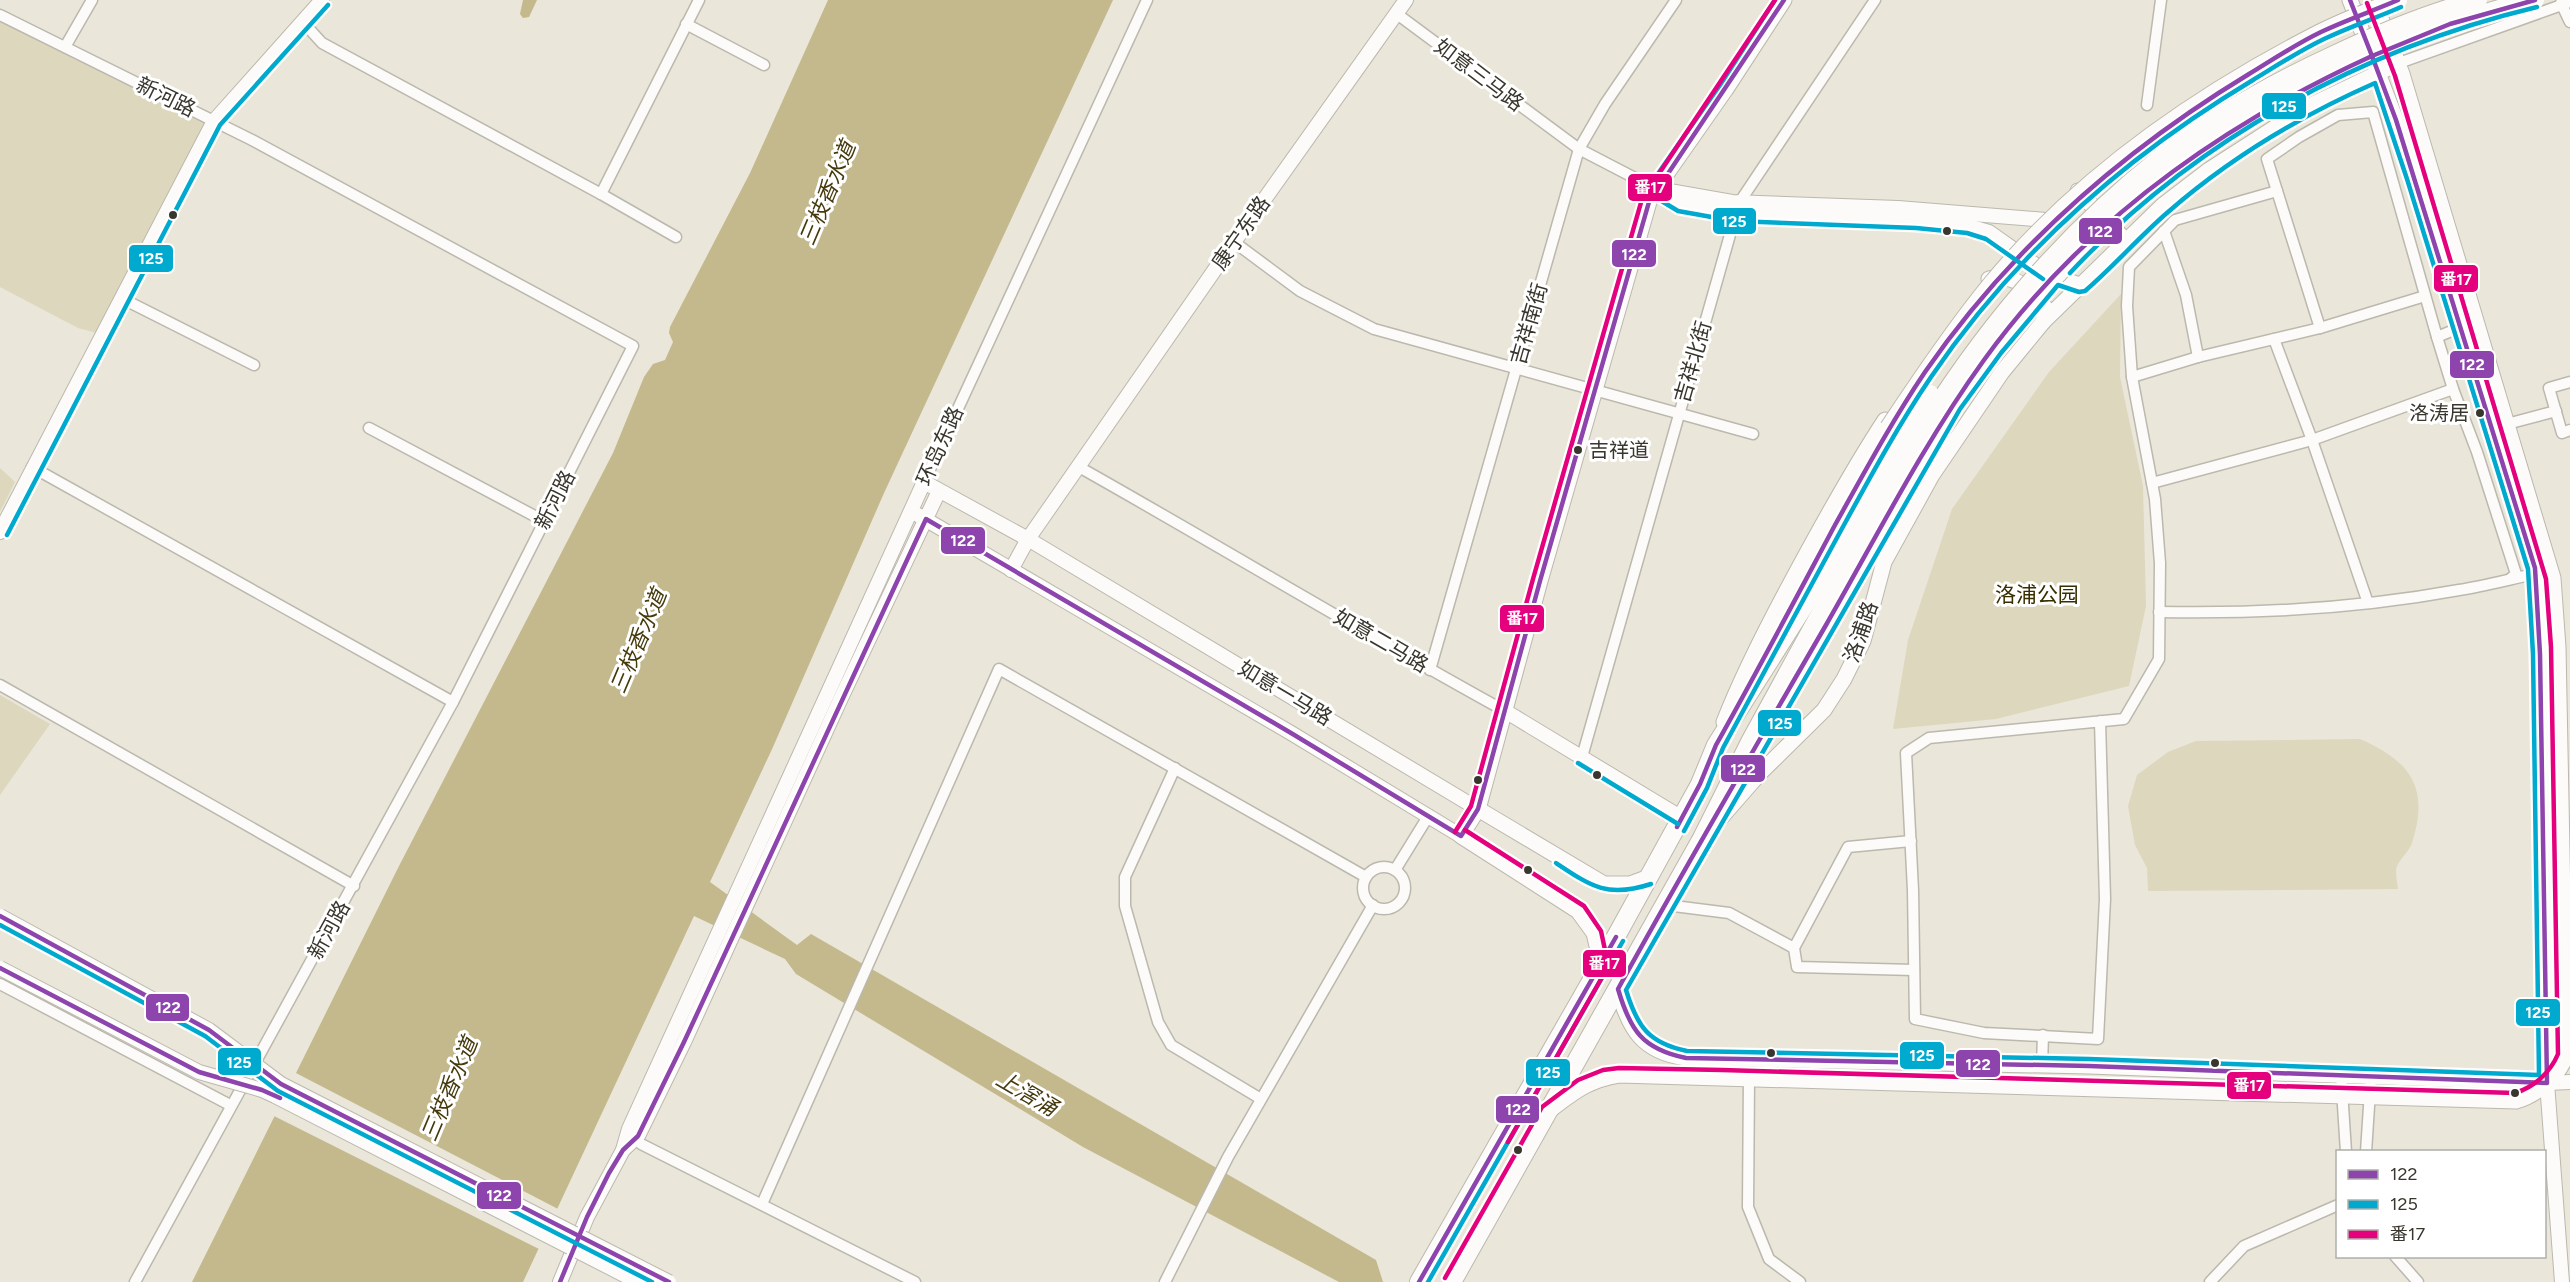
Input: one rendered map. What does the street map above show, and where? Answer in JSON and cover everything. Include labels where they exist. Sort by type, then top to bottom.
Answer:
[{"type":"highway","points":[[1701,840],[1749,763],[1818,638],[1953,334],[1993,283],[2036,236],[2102,176],[2161,130],[2222,88],[2320,33],[2398,0]]},
{"type":"highway","points":[[1419,1282],[1682,818],[1700,784],[1716,745],[1908,439],[1934,387],[1982,324],[2110,187],[2153,151],[2225,101],[2297,61],[2369,27],[2443,0]]},
{"type":"highway","points":[[1908,439],[1972,353],[2033,281],[2116,196],[2160,158],[2231,110],[2303,69],[2374,35],[2478,0]]},
{"type":"highway","points":[[1908,439],[1986,357],[2064,266],[2129,204],[2189,156],[2251,116],[2336,71],[2444,27],[2535,0]]},
{"type":"highway","name":"洛浦路","points":[[1452,1282],[1701,840]]},
{"type":"main road","points":[[1461,836],[1478,809],[1643,219],[1656,189],[1726,89],[1784,0]]},
{"type":"main road","points":[[2349,0],[2379,72],[2528,540],[2535,574],[2540,654],[2547,1083]]},
{"type":"main road","points":[[1548,1112],[1581,1087],[1605,1077],[1619,1075],[2516,1101],[2527,1098],[2547,1083],[2562,1067],[2566,1056],[2557,614],[2549,558],[2381,2],[2318,32],[2201,98],[2150,133],[2078,191],[2013,250],[1987,279],[1953,321],[1905,388],[1838,496],[1751,658],[1716,745]]},
{"type":"main road","name":"洛浦路","points":[[1701,840],[1760,773],[1824,710],[1844,679],[1863,641],[1884,562],[1932,475],[2002,372],[2043,322],[2126,241],[2185,188],[2244,146],[2307,107],[2399,63]]},
{"type":"main road","points":[[2078,191],[2126,241]]},
{"type":"main road","points":[[1987,279],[2000,276],[2018,280],[2038,297],[2047,310],[2043,322]]},
{"type":"main road","name":"如意一马路","points":[[1478,809],[1604,884],[1630,884],[1649,877]]},
{"type":"main road","name":"如意一马路","points":[[1461,836],[1578,911],[1594,933],[1598,950],[1597,971]]},
{"type":"main road","points":[[1618,989],[1624,1012],[1633,1030],[1644,1042],[1671,1056],[1830,1062],[2042,1065],[2547,1083]]},
{"type":"street","points":[[65,47],[92,0]]},
{"type":"street","points":[[0,532],[214,121],[322,0]]},
{"type":"street","points":[[601,194],[699,0]]},
{"type":"street","name":"环岛东路","points":[[743,897],[924,482],[1147,0]]},
{"type":"street","name":"康宁东路","points":[[1011,570],[1028,539],[1234,242],[1406,0]]},
{"type":"street","name":"吉祥南街","points":[[1430,670],[1579,149],[1605,104],[1676,0]]},
{"type":"street","name":"吉祥北街","points":[[1582,757],[1737,208],[1875,0]]},
{"type":"street","points":[[2146,105],[2161,0]]},
{"type":"street","points":[[2399,63],[2565,2],[2570,22]]},
{"type":"street","name":"如意三马路","points":[[1397,14],[1579,149],[1680,204],[1968,226],[1989,232],[2048,273],[2081,285]]},
{"type":"street","name":"新河路","points":[[0,15],[214,121],[633,346],[453,702],[135,1282]]},
{"type":"street","points":[[302,21],[322,43],[601,194],[675,237]]},
{"type":"street","points":[[686,24],[764,65]]},
{"type":"street","points":[[2320,328],[2267,159],[2299,137],[2338,115],[2373,112],[2453,389],[2477,452],[2516,574],[2510,579]]},
{"type":"street","points":[[2100,721],[2105,899],[2098,1039],[1984,1033],[1915,1019],[1911,841],[1906,753],[1929,738],[2124,718],[2159,659],[2160,612],[2160,563],[2152,483],[2132,377],[2127,306],[2129,267],[2175,220],[2277,191]]},
{"type":"street","name":"如意三马路","points":[[1737,208],[1898,208],[2046,220]]},
{"type":"street","points":[[2164,231],[2186,295],[2198,357]]},
{"type":"street","points":[[1234,242],[1300,291],[1374,329],[1753,434]]},
{"type":"street","points":[[2132,377],[2198,357],[2320,328],[2425,296]]},
{"type":"street","points":[[121,298],[254,364]]},
{"type":"street","points":[[2437,337],[2461,327]]},
{"type":"street","points":[[2274,339],[2312,440],[2367,603]]},
{"type":"street","points":[[2570,382],[2549,388],[2562,433],[2570,430]]},
{"type":"street","points":[[2152,483],[2312,440],[2453,389]]},
{"type":"street","points":[[2507,424],[2556,411]]},
{"type":"street","points":[[369,428],[544,521]]},
{"type":"street","points":[[32,467],[453,702]]},
{"type":"street","name":"如意二马路","points":[[1079,467],[1505,711],[1682,818]]},
{"type":"street","name":"如意一马路","points":[[924,482],[1028,539],[1478,809]]},
{"type":"street","name":"环岛东路","points":[[743,897],[939,491]]},
{"type":"street","name":"如意一马路","points":[[911,511],[1461,836]]},
{"type":"street","points":[[2160,612],[2219,613],[2367,603],[2460,590],[2535,574]]},
{"type":"street","points":[[762,1204],[999,669],[1366,877]]},
{"type":"street","points":[[0,685],[354,886]]},
{"type":"street","points":[[1175,768],[1125,877],[1125,906],[1158,1022],[1171,1045],[1261,1099]]},
{"type":"street","points":[[1395,870],[1428,815]]},
{"type":"street","points":[[1911,841],[1848,847],[1794,948],[1797,967],[1914,970]]},
{"type":"street","points":[[1379,867],[1395,870],[1404,883],[1402,899],[1389,908],[1373,905],[1364,892],[1366,877],[1379,867]]},
{"type":"street","points":[[560,1282],[587,1217],[623,1150],[629,1129],[743,897]]},
{"type":"street","points":[[1165,1282],[1222,1168],[1373,905]]},
{"type":"street","points":[[1666,905],[1729,913],[1794,948]]},
{"type":"street","points":[[0,916],[209,1030],[281,1084],[669,1282]]},
{"type":"street","points":[[0,968],[199,1072],[275,1096],[638,1282]]},
{"type":"street","points":[[0,984],[231,1105]]},
{"type":"street","points":[[2042,1065],[2043,1035]]},
{"type":"street","points":[[2341,1075],[2346,1150]]},
{"type":"street","points":[[2366,1150],[2371,1076]]},
{"type":"street","points":[[1749,1077],[1748,1207],[1769,1259],[1800,1282]]},
{"type":"street","points":[[2562,1282],[2547,1083],[2570,1082]]},
{"type":"street","points":[[641,1144],[915,1282]]},
{"type":"street","points":[[2210,1282],[2244,1246],[2336,1205]]},
{"type":"street","points":[[2396,1258],[2418,1282]]},
{"type":"green space","points":[[0,14],[212,120],[97,333],[78,328],[0,287]]},
{"type":"green space","name":"洛浦公园","points":[[2121,294],[2120,377],[2143,486],[2146,606],[2129,686],[1996,719],[1893,729],[1908,640],[1952,509],[2049,372]]},
{"type":"green space","points":[[0,468],[15,482],[0,512]]},
{"type":"green space","points":[[0,695],[50,724],[0,795]]},
{"type":"green space","points":[[2360,739],[2377,747],[2403,767],[2412,778],[2417,791],[2417,823],[2412,843],[2397,867],[2398,889],[2148,891],[2147,868],[2135,845],[2128,806],[2137,775],[2168,752],[2196,741]]},
{"type":"water","points":[[523,0],[537,0],[529,17],[523,18],[520,14]]},
{"type":"water","points":[[828,0],[1113,0],[884,493],[773,747],[710,882],[797,945],[811,934],[1376,1260],[1383,1282],[1339,1282],[1083,1147],[796,974],[785,959],[694,916],[523,1282],[192,1282],[399,866],[613,453],[644,377],[653,364],[665,360],[673,342],[669,333],[670,327],[750,173]]},
{"type":"pier","points":[[294,1072],[560,1210],[541,1250],[272,1115]]},
{"type":"transit line","name":"125","points":[[1775,0],[1720,85],[1650,185],[1650,194],[1678,211],[1734,221],[1916,228],[1967,233],[1986,239],[2043,279]]},
{"type":"transit line","name":"番17","points":[[1455,832],[1471,806],[1533,579],[1642,199],[1775,0]]},
{"type":"transit line","name":"122","points":[[560,1282],[587,1217],[609,1173],[623,1150],[638,1136],[684,1042],[926,519],[1291,733],[1461,836],[1478,809],[1540,581],[1649,202],[1784,0]]},
{"type":"transit line","name":"122","points":[[2350,0],[2372,56]]},
{"type":"transit line","name":"122","points":[[1677,827],[1700,784],[1716,745],[1890,428],[1925,372],[1994,284],[2071,206],[2113,170],[2202,104],[2302,42],[2398,0]]},
{"type":"transit line","name":"122","points":[[2372,56],[2450,24],[2535,0]]},
{"type":"transit line","name":"番17","points":[[1445,1278],[1542,1107],[1578,1080],[1603,1070],[1619,1068],[1722,1070],[2515,1093],[2535,1083],[2551,1067],[2558,1054],[2551,647],[2546,579],[2395,76],[2367,3]]},
{"type":"transit line","name":"125","points":[[7,535],[220,125],[328,5]]},
{"type":"transit line","name":"125","points":[[1684,831],[1707,788],[1723,748],[1883,454],[1931,377],[1963,332],[1998,290],[2076,211],[2161,141],[2306,48],[2401,7]]},
{"type":"transit line","name":"125","points":[[2070,273],[2118,225],[2170,182],[2225,142],[2284,106],[2344,75],[2407,48],[2471,25],[2537,7]]},
{"type":"transit line","name":"122","points":[[2372,56],[2396,120],[2535,568],[2540,654],[2547,1083],[2089,1066],[1686,1058],[1658,1049],[1648,1043],[1633,1026],[1618,989],[1902,490],[1941,424],[1984,360],[2023,310],[2065,265],[2110,222],[2158,183],[2208,147],[2261,114],[2372,56]]},
{"type":"transit line","name":"125","points":[[2375,83],[2528,569],[2533,654],[2539,1075],[2089,1059],[1687,1051],[1674,1048],[1653,1038],[1640,1023],[1626,990],[1960,409],[2001,353],[2058,285],[2079,292],[2085,291],[2157,222],[2192,192],[2241,156],[2320,109],[2375,83]]},
{"type":"transit line","name":"125","points":[[1578,763],[1678,824]]},
{"type":"transit line","name":"番17","points":[[1465,830],[1584,906],[1601,931],[1605,950],[1604,974],[1508,1142]]},
{"type":"transit line","name":"125","points":[[1556,863],[1601,888],[1623,890],[1651,884]]},
{"type":"transit line","name":"122","points":[[0,916],[209,1030],[281,1084],[669,1282]]},
{"type":"transit line","name":"125","points":[[0,925],[205,1036],[278,1091],[652,1282]]},
{"type":"transit line","name":"122","points":[[1419,1282],[1616,937]]},
{"type":"transit line","name":"125","points":[[1428,1282],[1623,941]]},
{"type":"transit line","name":"122","points":[[0,968],[199,1072],[262,1090],[280,1098]]},
{"type":"place","name":"洛涛居","points":[[2480,413]]},
{"type":"place","name":"吉祥道","points":[[1578,450]]},
{"type":"water label","name":"三枝香水道","points":[[827,193]]},
{"type":"water label","name":"三枝香水道","points":[[638,641]]},
{"type":"water label","name":"三枝香水道","points":[[449,1089]]},
{"type":"water label","name":"上滘涌","points":[[1027,1093]]}]
